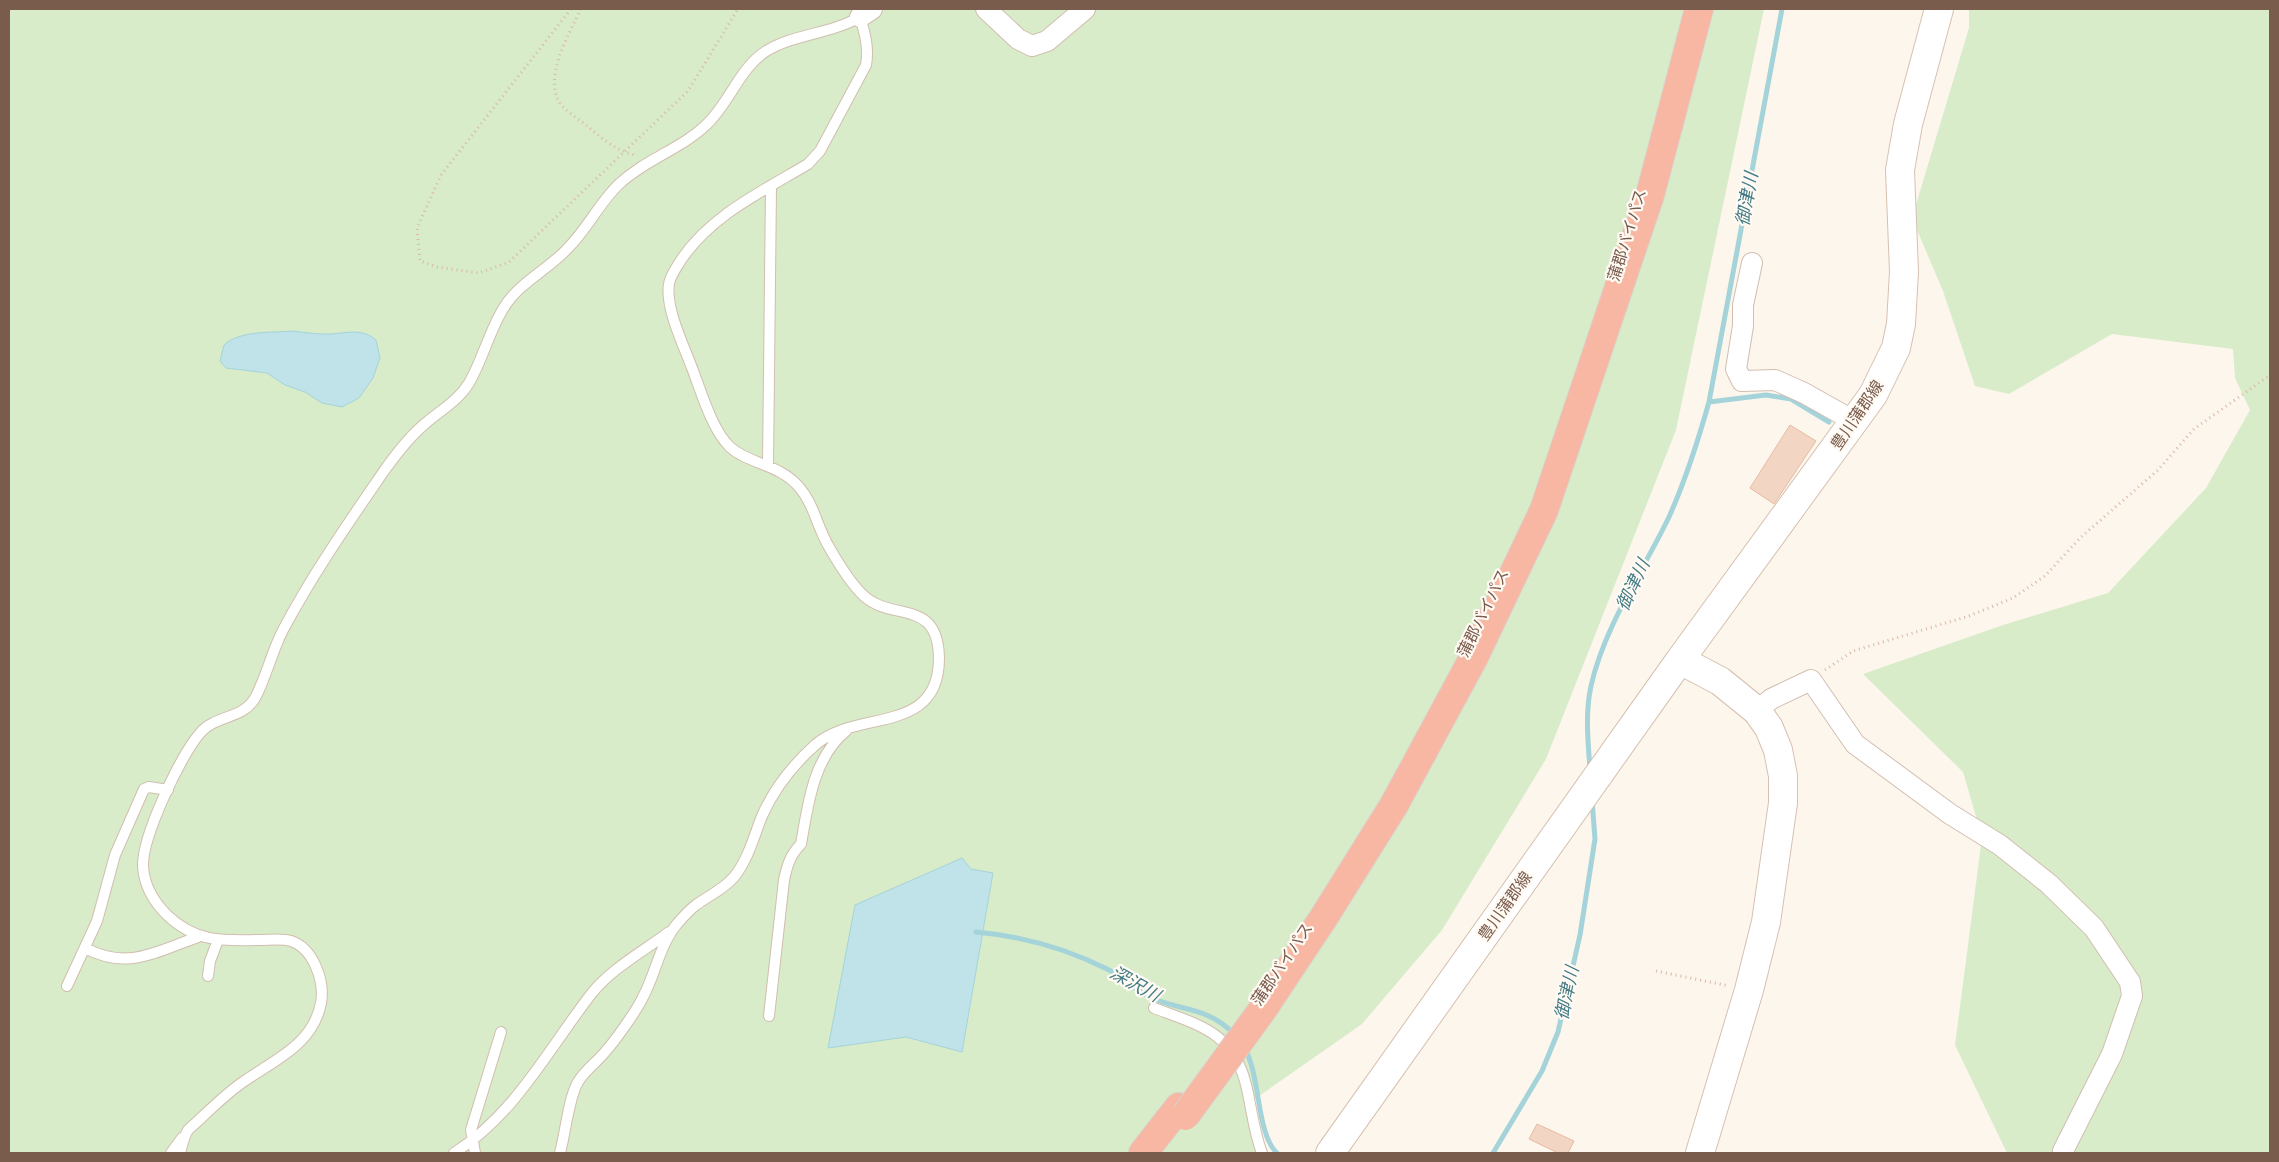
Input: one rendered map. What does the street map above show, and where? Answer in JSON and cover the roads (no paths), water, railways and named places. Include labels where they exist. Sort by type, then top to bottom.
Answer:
[{"type":"highway","name":"蒲郡バイパス","points":[[1321,915],[1470,641],[1512,552],[1572,399],[1617,272],[1663,117],[1691,9]]},
{"type":"highway","name":"蒲郡バイパス","points":[[1156,1153],[1248,1014],[1321,915],[1394,805],[1474,657],[1544,510],[1650,195],[1699,9]]},
{"type":"highway","name":"蒲郡バイパス","points":[[1143,1153],[1182,1111]]},
{"type":"main road","name":"豊川蒲郡線","points":[[1330,1153],[1680,660],[1874,395],[1888,369],[1896,348],[1901,324],[1904,272],[1900,170],[1908,124],[1939,9]]},
{"type":"main road","points":[[1680,660],[1720,681],[1757,711],[1769,728],[1778,750],[1784,803],[1766,922],[1749,990],[1700,1153]]},
{"type":"street","points":[[986,9],[1018,39],[1032,46],[1047,41],[1085,9]]},
{"type":"street","points":[[1752,263],[1743,305],[1743,326],[1736,369],[1742,381],[1775,380],[1804,392],[1854,420]]},
{"type":"street","points":[[1757,711],[1771,699],[1811,680],[1855,744],[1950,814],[2000,845],[2049,884],[2094,928],[2130,982],[2132,996],[2112,1054],[2063,1151]]},
{"type":"lane","points":[[171,1153],[187,1131],[221,1098],[296,1046],[310,1029],[321,1004],[321,985],[317,968],[308,954],[297,944],[279,940],[218,940],[198,937],[173,920],[159,907],[152,898],[145,882],[143,852],[152,826],[168,790],[202,732],[215,722],[236,715],[254,700],[278,638],[326,558],[386,467],[418,430],[462,393],[469,382],[504,306],[520,288],[570,246],[583,232],[605,198],[621,182],[641,166],[696,134],[707,124],[716,115],[757,58],[769,49],[790,40],[843,26],[866,13],[868,58],[856,87],[816,158],[721,218],[706,231],[685,255],[669,284],[671,309],[721,435],[731,448],[768,465],[788,477],[801,488],[811,505],[829,547],[860,592],[882,607],[912,613],[922,617],[929,624],[939,654],[938,669],[927,700],[915,710],[849,728],[818,742],[798,760],[763,814],[755,836],[734,876],[692,907],[674,928],[660,953],[639,1004],[609,1048],[577,1083],[560,1153]]},
{"type":"lane","points":[[768,465],[771,187]]},
{"type":"lane","points":[[769,1016],[784,880],[788,864],[794,852],[801,844],[814,782],[824,759],[838,737],[849,728]]},
{"type":"lane","points":[[67,986],[97,920],[115,855],[144,789],[149,787],[168,790]]},
{"type":"lane","points":[[454,1153],[472,1140],[499,1115],[535,1074],[599,986],[674,928]]},
{"type":"lane","points":[[85,948],[98,955],[128,960],[158,953],[198,937]]},
{"type":"lane","points":[[208,976],[210,962],[218,940]]},
{"type":"lane","points":[[1154,1008],[1198,1024],[1221,1038],[1231,1049],[1237,1058],[1244,1076],[1256,1138],[1262,1153]]},
{"type":"lane","points":[[475,1153],[472,1130],[501,1032]]},
{"type":"lane","points":[[180,1153],[187,1131]]},
{"type":"water","points":[[292,331],[323,334],[357,332],[364,333],[376,340],[380,358],[373,378],[359,398],[342,407],[322,403],[305,392],[285,385],[267,373],[226,368],[220,361],[224,345],[231,340],[256,333]]},
{"type":"water","points":[[962,858],[971,869],[993,873],[962,1052],[906,1037],[828,1048],[855,905]]},
{"type":"waterway","name":"御津川","points":[[1590,769],[1588,707],[1597,664],[1625,600],[1675,503],[1709,402],[1782,9]]},
{"type":"waterway","points":[[1709,402],[1766,395],[1791,399],[1829,422]]},
{"type":"waterway","name":"御津川","points":[[1493,1153],[1542,1071],[1558,1032],[1580,935],[1595,839],[1592,800]]},
{"type":"waterway","name":"深沢川","points":[[976,932],[1027,940],[1076,955],[1112,972],[1148,996],[1159,1001],[1203,1013],[1224,1025],[1234,1034]]},
{"type":"waterway","name":"深沢川","points":[[1245,1049],[1254,1075],[1265,1132],[1270,1144],[1277,1153]]}]
